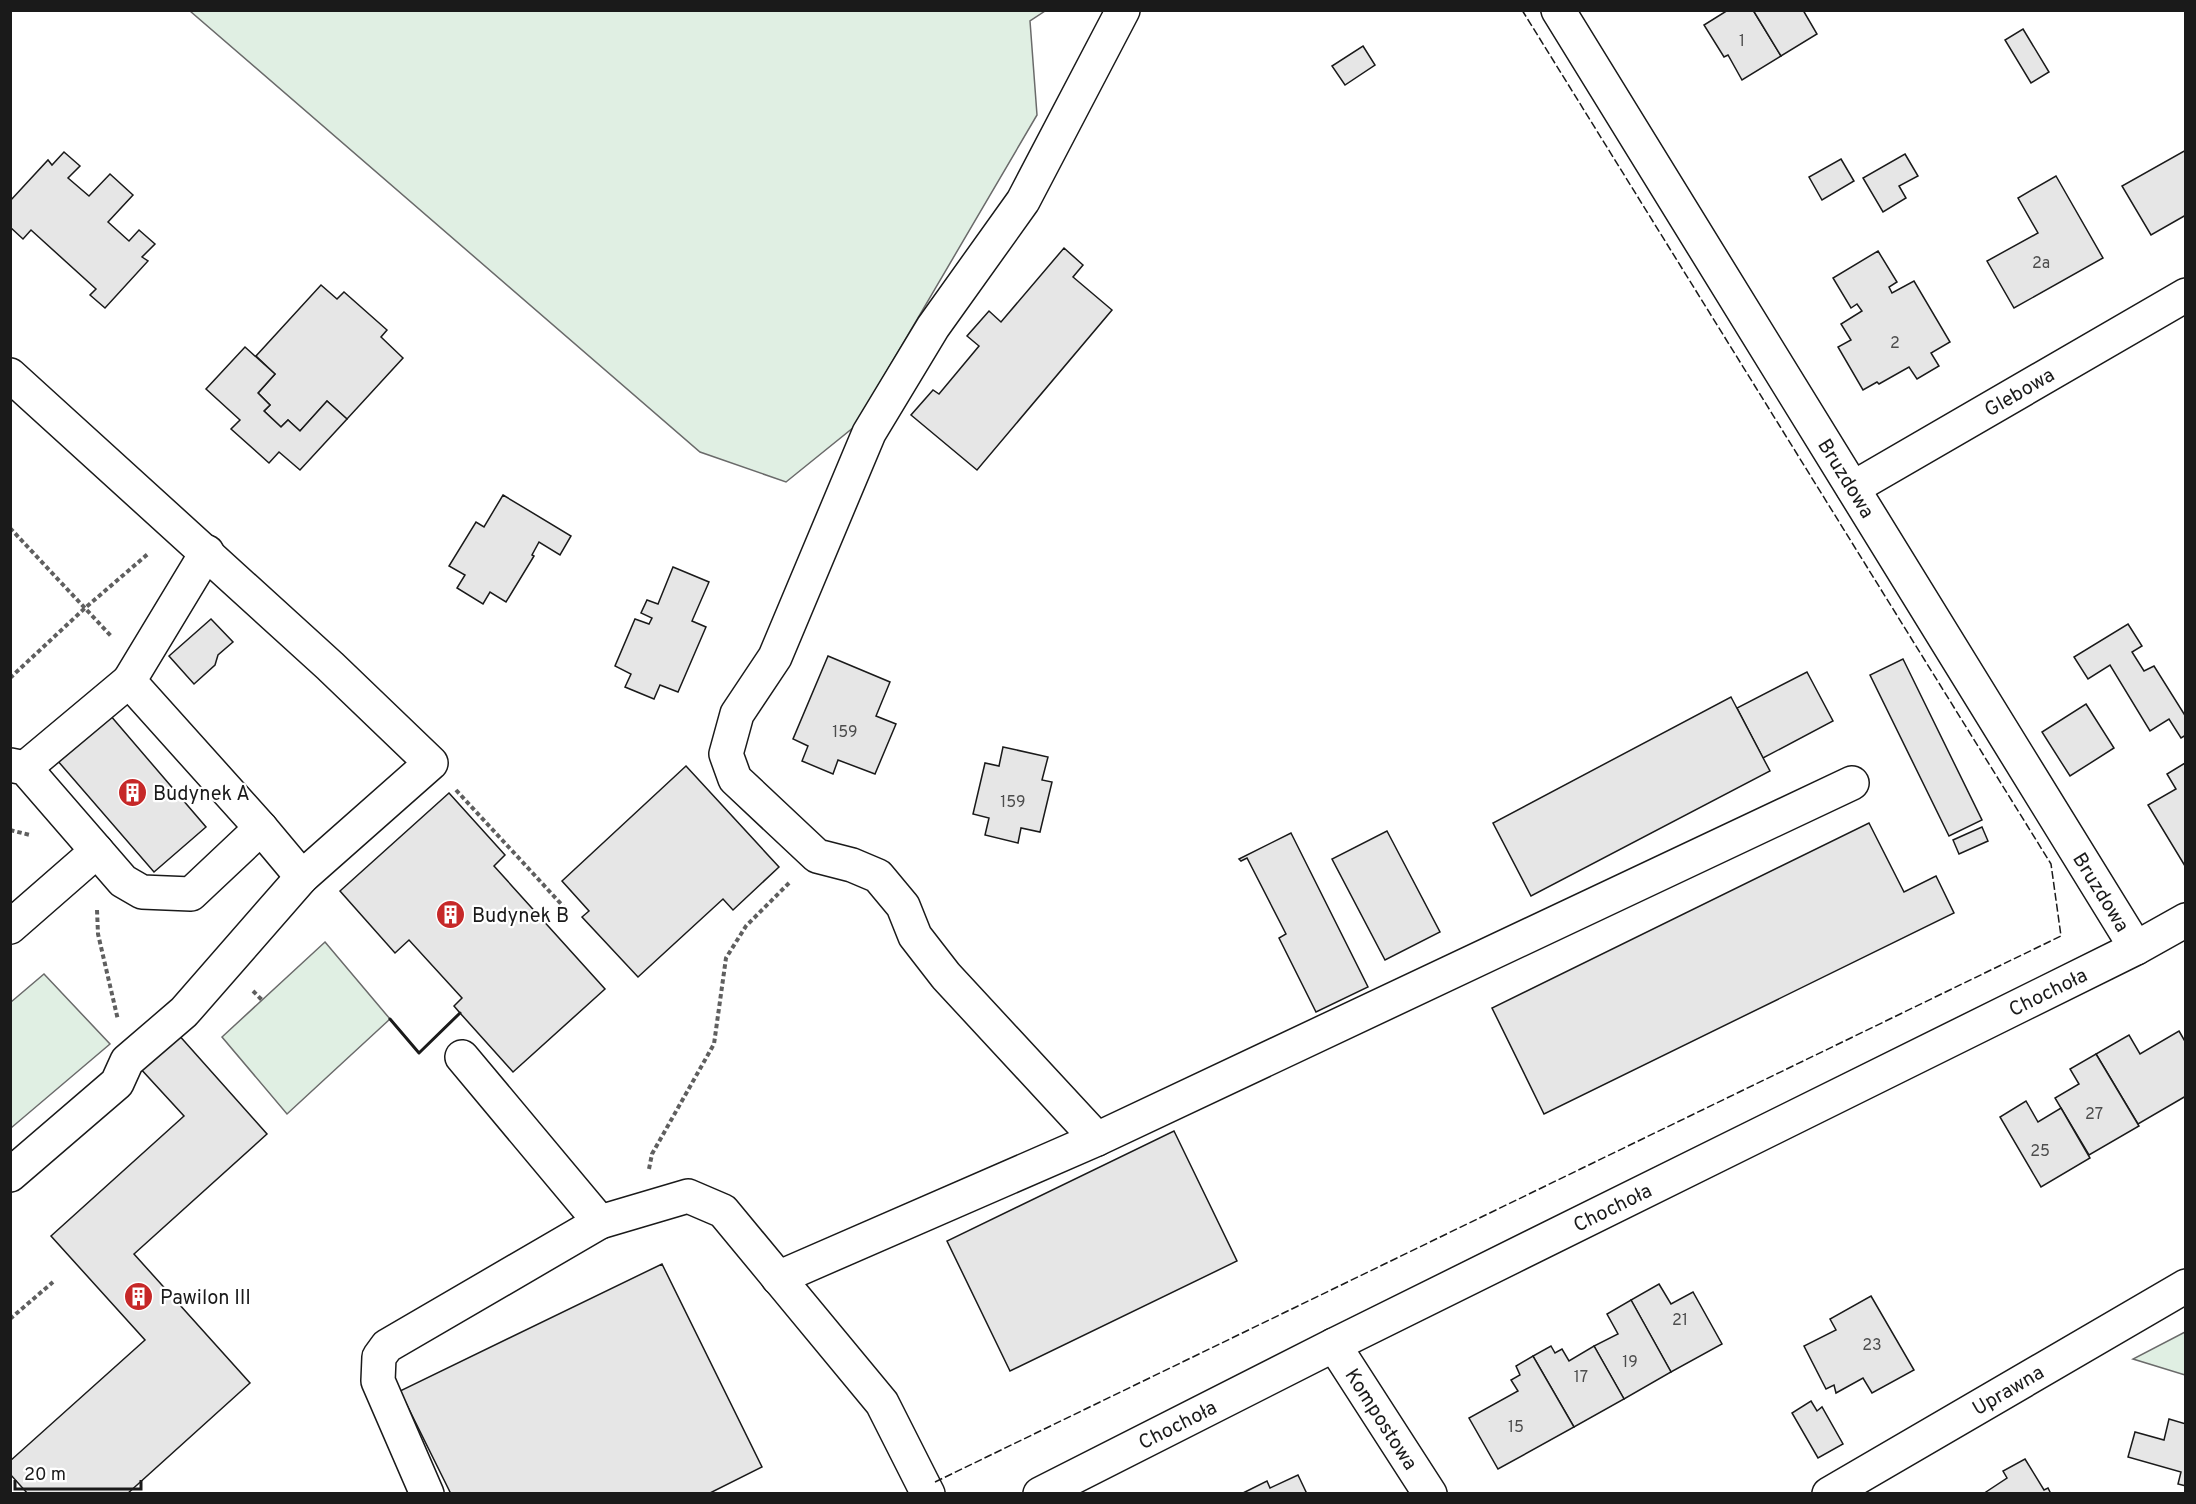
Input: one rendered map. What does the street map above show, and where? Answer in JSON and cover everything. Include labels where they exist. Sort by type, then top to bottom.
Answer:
[{"type":"street","points":[[1097,1138],[946,976],[915,936],[903,906],[878,876],[852,865],[817,856],[735,779],[726,754],[737,714],[775,657],[869,433],[933,327],[1023,201],[1123,10]]},
{"type":"street","name":"Bruzdowa","points":[[1569,14],[1853,488],[2136,948]]},
{"type":"street","name":"Glebowa","points":[[1853,488],[2186,295]]},
{"type":"street","points":[[10,375],[207,552],[431,763],[302,877],[184,1012],[127,1061],[117,1083],[10,1175]]},
{"type":"street","points":[[207,552],[134,673],[18,766],[123,881],[142,892],[191,894],[261,828]]},
{"type":"street","points":[[134,673],[302,877]]},
{"type":"street","points":[[778,1278],[1097,1138],[1852,783]]},
{"type":"street","points":[[10,927],[97,851]]},
{"type":"street","name":"Chochoła","points":[[1040,1494],[1334,1345],[2136,948],[2186,920]]},
{"type":"street","points":[[462,1058],[600,1222]]},
{"type":"street","points":[[428,1494],[378,1381],[379,1357],[387,1346],[600,1222],[688,1196],[723,1211],[882,1403],[928,1494]]},
{"type":"street","name":"Uprawna","points":[[1829,1494],[2186,1286]]},
{"type":"street","name":"Kompostowa","points":[[1334,1345],[1430,1494]]},
{"type":"path","points":[[10,528],[85,608],[134,673]]},
{"type":"path","points":[[10,678],[85,608],[180,528]]},
{"type":"path","points":[[431,763],[563,906]]},
{"type":"path","points":[[97,851],[98,934],[127,1061]]},
{"type":"path","points":[[641,1210],[652,1154],[714,1044],[726,958],[746,926],[817,856]]},
{"type":"path","points":[[10,1319],[53,1282]]},
{"type":"green space","points":[[190,11],[1045,11],[1030,21],[1037,115],[854,427],[786,482],[700,452]]},
{"type":"green space","points":[[325,942],[390,1019],[287,1114],[222,1037]]},
{"type":"green space","points":[[44,974],[110,1044],[11,1128],[11,1002]]},
{"type":"green space","points":[[2185,1332],[2185,1375],[2133,1359]]},
{"type":"building","points":[[1728,10],[1753,10],[1781,56],[1742,80],[1728,55],[1724,57],[1704,25]]},
{"type":"building","points":[[1753,10],[1803,10],[1817,34],[1781,56]]},
{"type":"building","points":[[2023,29],[2049,72],[2031,83],[2005,40]]},
{"type":"building","points":[[1363,46],[1375,65],[1345,85],[1332,66]]},
{"type":"building","points":[[2186,150],[2186,215],[2151,235],[2122,186]]},
{"type":"building","points":[[64,152],[80,166],[68,178],[89,196],[110,174],[133,195],[108,222],[129,241],[139,230],[155,244],[142,257],[148,261],[105,308],[90,295],[96,289],[31,230],[23,239],[10,227],[10,201],[48,160],[52,165]]},
{"type":"building","points":[[1905,154],[1918,176],[1899,186],[1906,198],[1883,212],[1863,178]]},
{"type":"building","points":[[1841,159],[1854,181],[1822,200],[1809,177]]},
{"type":"building","points":[[2056,176],[2103,258],[2014,308],[1987,261],[2038,233],[2018,198]]},
{"type":"building","points":[[1064,248],[1083,265],[1073,277],[1112,310],[977,470],[911,415],[933,390],[939,394],[979,346],[967,336],[989,311],[1001,322]]},
{"type":"building","points":[[1878,251],[1897,282],[1889,287],[1892,293],[1914,281],[1950,342],[1931,353],[1939,366],[1917,379],[1909,367],[1863,390],[1838,347],[1851,340],[1841,324],[1862,311],[1857,304],[1851,308],[1833,278]]},
{"type":"building","points":[[321,285],[337,299],[344,292],[387,330],[381,337],[403,358],[347,419],[327,401],[300,431],[288,420],[281,427],[264,411],[270,405],[258,393],[275,374],[256,356]]},
{"type":"building","points":[[245,347],[275,374],[258,393],[270,405],[264,411],[281,427],[288,420],[300,431],[327,401],[347,419],[300,470],[279,452],[269,463],[231,429],[240,420],[206,389]]},
{"type":"building","points":[[503,495],[571,536],[560,555],[539,542],[532,555],[534,556],[506,602],[490,592],[483,604],[457,588],[465,575],[449,566],[476,522],[484,527]]},
{"type":"building","points":[[673,567],[709,582],[692,621],[706,627],[678,692],[660,685],[654,699],[625,687],[631,674],[615,666],[635,619],[649,624],[652,618],[641,613],[647,600],[658,604]]},
{"type":"building","points":[[211,619],[233,642],[218,655],[215,665],[194,684],[169,656]]},
{"type":"building","points":[[2128,624],[2142,646],[2132,652],[2144,671],[2154,666],[2186,717],[2186,735],[2181,738],[2169,719],[2150,731],[2110,665],[2088,679],[2074,657]]},
{"type":"building","points":[[828,656],[890,682],[876,716],[896,724],[875,774],[838,760],[833,774],[802,761],[808,746],[793,739]]},
{"type":"building","points":[[1903,659],[1982,820],[1949,836],[1870,675]]},
{"type":"building","points":[[1807,672],[1833,721],[1763,758],[1737,708]]},
{"type":"building","points":[[1731,697],[1770,771],[1531,896],[1493,823]]},
{"type":"building","points":[[2086,704],[2114,748],[2070,776],[2042,732]]},
{"type":"building","name":"Budynek A","points":[[110,715],[206,827],[154,872],[57,760]]},
{"type":"building","points":[[1003,747],[1048,757],[1042,780],[1052,782],[1040,832],[1021,828],[1018,843],[985,835],[989,818],[973,814],[985,763],[999,766]]},
{"type":"building","points":[[2185,763],[2185,866],[2148,805],[2176,789],[2167,774]]},
{"type":"building","points":[[686,766],[779,867],[733,910],[723,899],[638,977],[582,917],[589,911],[562,881]]},
{"type":"building","name":"Budynek B","points":[[449,793],[505,855],[494,866],[605,989],[513,1072],[454,1006],[462,998],[409,940],[395,953],[340,891]]},
{"type":"building","points":[[1869,823],[1904,892],[1936,876],[1954,913],[1544,1114],[1492,1008]]},
{"type":"building","points":[[1982,827],[1988,841],[1959,854],[1953,840]]},
{"type":"building","points":[[1387,831],[1440,932],[1385,960],[1332,859]]},
{"type":"building","points":[[1291,833],[1368,987],[1316,1012],[1279,938],[1286,934],[1247,858],[1241,861],[1239,859]]},
{"type":"building","points":[[2179,1031],[2186,1043],[2186,1096],[2138,1124],[2096,1054],[2129,1035],[2140,1054]]},
{"type":"building","name":"Pawilon III","points":[[177,1033],[267,1134],[134,1254],[250,1383],[127,1494],[28,1494],[10,1474],[10,1461],[145,1340],[51,1236],[184,1116],[139,1067]]},
{"type":"building","points":[[2096,1054],[2139,1126],[2089,1155],[2055,1098],[2079,1084],[2070,1069]]},
{"type":"building","points":[[2026,1101],[2038,1122],[2061,1108],[2090,1158],[2041,1187],[2000,1117]]},
{"type":"building","points":[[1174,1131],[1237,1261],[1010,1371],[947,1241]]},
{"type":"building","points":[[662,1264],[762,1467],[708,1494],[451,1494],[400,1391]]},
{"type":"building","points":[[1659,1284],[1671,1304],[1693,1292],[1722,1344],[1671,1372],[1631,1300]]},
{"type":"building","points":[[1871,1296],[1914,1370],[1872,1393],[1863,1378],[1836,1393],[1834,1385],[1826,1389],[1804,1346],[1836,1330],[1830,1319]]},
{"type":"building","points":[[1631,1300],[1671,1372],[1624,1399],[1594,1346],[1618,1334],[1607,1314]]},
{"type":"building","points":[[1551,1346],[1555,1353],[1562,1349],[1569,1361],[1594,1346],[1624,1399],[1574,1427],[1533,1356]]},
{"type":"building","points":[[1533,1356],[1574,1427],[1498,1469],[1469,1418],[1518,1391],[1511,1380],[1520,1375],[1516,1366]]},
{"type":"building","points":[[1811,1401],[1817,1411],[1822,1407],[1843,1444],[1818,1458],[1792,1413]]},
{"type":"building","points":[[2169,1419],[2186,1424],[2186,1486],[2178,1484],[2181,1472],[2128,1457],[2135,1432],[2164,1440]]},
{"type":"building","points":[[2025,1459],[2044,1490],[2048,1488],[2051,1494],[1983,1494],[2007,1478],[2003,1471]]},
{"type":"building","points":[[1298,1475],[1307,1494],[1243,1493],[1267,1481],[1270,1488]]},
{"type":"fence","points":[[935,1482],[2061,936],[2051,864],[1522,10]]},
{"type":"wall","points":[[390,1019],[419,1053],[460,1013]]},
{"type":"place","name":"Budynek A","points":[[132,793]]},
{"type":"place","name":"Budynek B","points":[[451,915]]},
{"type":"place","name":"Pawilon III","points":[[139,1297]]}]
